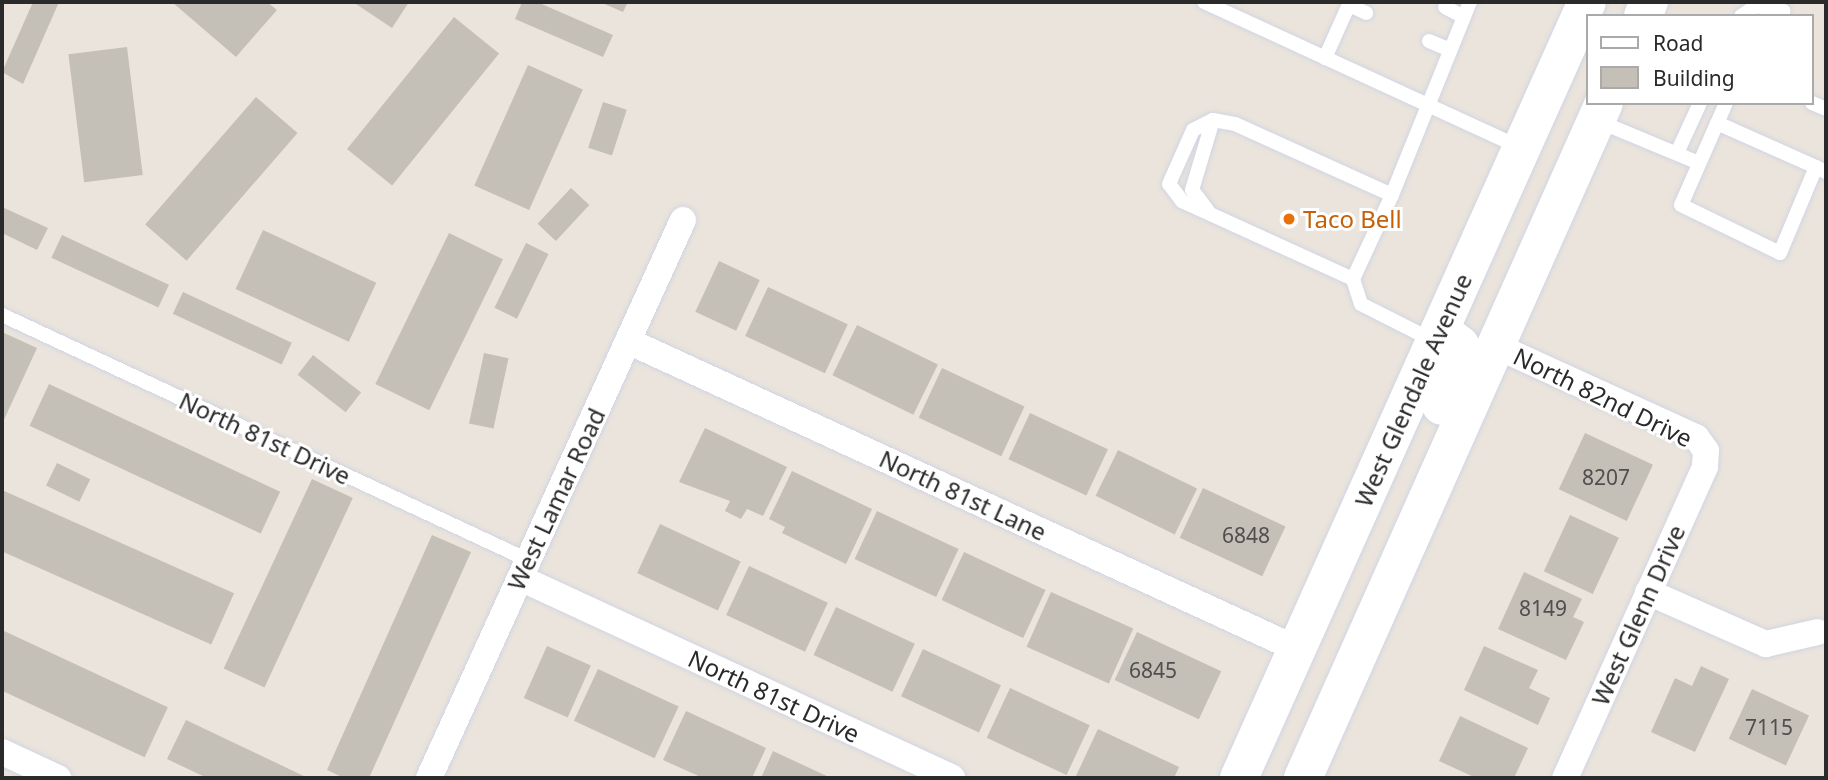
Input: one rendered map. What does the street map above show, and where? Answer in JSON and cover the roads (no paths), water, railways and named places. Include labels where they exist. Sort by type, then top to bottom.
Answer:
[{"type":"main road","name":"West Glendale Avenue","points":[[1240,778],[1587,2]]},
{"type":"main road","points":[[1303,778],[1601,112]]},
{"type":"main road","points":[[1404,553],[1413,472],[1463,353],[1460,345],[1437,336]]},
{"type":"street","name":"West Lamar Road","points":[[429,778],[683,220]]},
{"type":"street","name":"North 81st Lane","points":[[628,341],[1297,649]]},
{"type":"street","name":"North 82nd Drive","points":[[1496,346],[1696,437],[1706,451]]},
{"type":"street","name":"West Glenn Drive","points":[[1565,778],[1704,467],[1706,451]]},
{"type":"street","name":"North 81st Drive","points":[[524,569],[952,778]]},
{"type":"street","points":[[1648,592],[1766,644],[1818,632]]},
{"type":"street","points":[[2,752],[58,778]]},
{"type":"lane","points":[[1204,2],[1521,148]]},
{"type":"lane","points":[[1437,336],[1361,304],[1353,279],[1392,195],[1426,105],[1470,2]]},
{"type":"lane","points":[[1325,58],[1350,3],[1366,13]]},
{"type":"lane","points":[[1744,14],[1756,6],[1784,11]]},
{"type":"lane","points":[[1445,7],[1464,17]]},
{"type":"lane","points":[[1429,41],[1450,50]]},
{"type":"lane","points":[[1676,153],[1699,105]]},
{"type":"lane","points":[[1717,123],[1821,170],[1780,253],[1681,205],[1699,163],[1725,105]]},
{"type":"lane","points":[[1601,112],[1699,163]]},
{"type":"lane","points":[[1353,279],[1182,201],[1169,184],[1193,130],[1213,120],[1234,124],[1392,195]]},
{"type":"lane","points":[[1211,215],[1192,190],[1213,120]]},
{"type":"lane","name":"North 81st Drive","points":[[2,315],[524,569]]},
{"type":"place","name":"Taco Bell","points":[[1289,219]]}]
